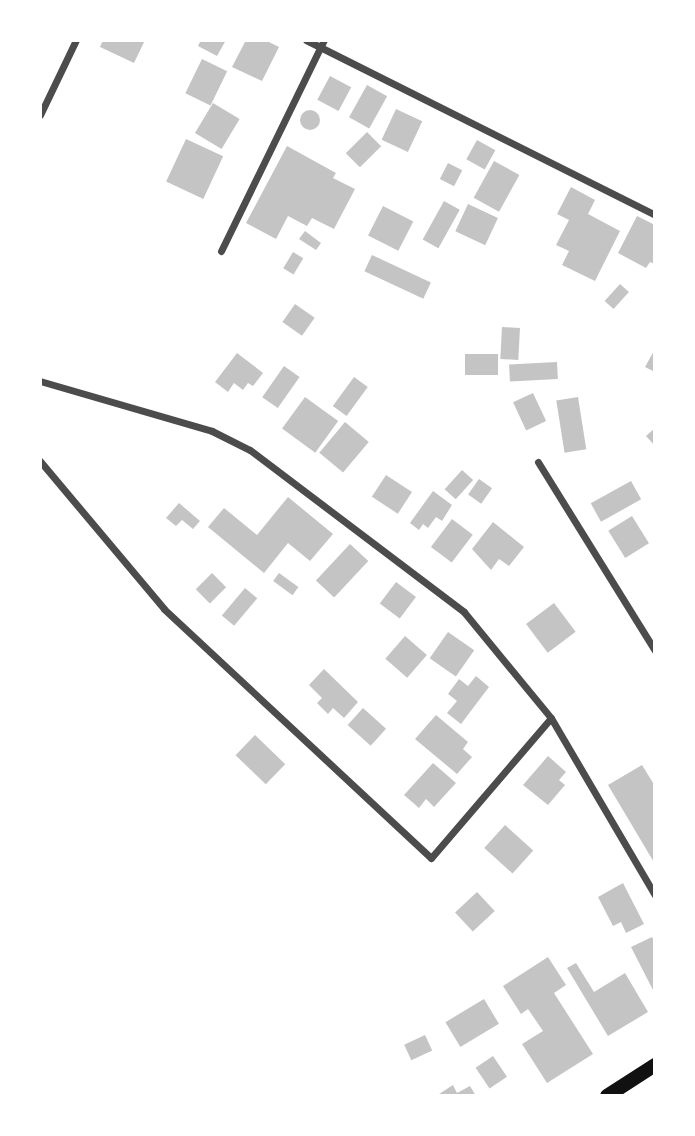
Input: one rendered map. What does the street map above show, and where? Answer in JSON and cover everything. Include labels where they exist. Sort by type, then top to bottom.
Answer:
[{"type":"main road","points":[[607,1096],[655,1065]]},
{"type":"street","points":[[40,115],[76,40]]},
{"type":"street","points":[[306,40],[322,44],[655,215]]},
{"type":"street","points":[[221,251],[322,44]]},
{"type":"street","points":[[40,381],[212,431],[250,450],[464,612],[551,718],[655,895]]},
{"type":"street","points":[[40,461],[164,609],[431,859],[551,718]]},
{"type":"street","points":[[538,462],[655,651]]},
{"type":"building","points":[[103,40],[145,40],[134,63],[100,47]]},
{"type":"building","points":[[201,40],[226,40],[217,56],[198,46]]},
{"type":"building","points":[[246,40],[265,40],[279,47],[262,81],[232,67]]},
{"type":"building","points":[[202,59],[227,71],[211,105],[185,93]]},
{"type":"building","points":[[330,76],[351,87],[339,111],[317,100]]},
{"type":"building","points":[[367,85],[387,96],[369,129],[349,117]]},
{"type":"building","points":[[213,103],[240,119],[222,149],[195,133]]},
{"type":"building","points":[[396,109],[422,121],[408,152],[382,140]]},
{"type":"building","points":[[310,110],[317,113],[320,120],[317,127],[310,130],[303,127],[300,120],[303,113]]},
{"type":"building","points":[[367,132],[381,146],[360,167],[346,153]]},
{"type":"building","points":[[186,139],[223,156],[203,199],[166,182]]},
{"type":"building","points":[[477,140],[495,150],[485,169],[466,159]]},
{"type":"building","points":[[287,146],[336,173],[333,178],[355,189],[334,229],[312,218],[307,226],[288,216],[276,239],[246,223]]},
{"type":"building","points":[[494,161],[519,175],[499,212],[474,198]]},
{"type":"building","points":[[448,163],[462,170],[454,186],[440,179]]},
{"type":"building","points":[[571,187],[595,200],[588,214],[620,231],[595,281],[562,265],[569,251],[556,245],[569,220],[557,214]]},
{"type":"building","points":[[444,201],[460,210],[438,248],[423,239]]},
{"type":"building","points":[[468,204],[498,218],[485,245],[455,231]]},
{"type":"building","points":[[383,206],[413,221],[398,251],[368,235]]},
{"type":"building","points":[[637,216],[655,225],[655,264],[650,262],[646,268],[618,253]]},
{"type":"building","points":[[305,231],[321,243],[316,250],[299,239]]},
{"type":"building","points":[[293,252],[303,258],[294,274],[283,268]]},
{"type":"building","points":[[372,255],[431,282],[423,299],[364,271]]},
{"type":"building","points":[[620,284],[629,292],[614,309],[605,301]]},
{"type":"building","points":[[295,304],[315,318],[302,336],[282,322]]},
{"type":"building","points":[[502,327],[520,328],[518,360],[500,359]]},
{"type":"building","points":[[655,349],[655,372],[645,367]]},
{"type":"building","points":[[237,353],[263,373],[253,386],[248,383],[243,390],[234,383],[228,392],[215,382]]},
{"type":"building","points":[[465,354],[498,354],[498,375],[465,375]]},
{"type":"building","points":[[557,362],[558,379],[510,381],[509,365]]},
{"type":"building","points":[[284,366],[300,377],[278,408],[262,397]]},
{"type":"building","points":[[354,377],[368,387],[347,416],[333,406]]},
{"type":"building","points":[[533,393],[546,421],[526,430],[513,402]]},
{"type":"building","points":[[305,397],[338,421],[315,453],[282,429]]},
{"type":"building","points":[[578,397],[586,449],[565,453],[556,400]]},
{"type":"building","points":[[345,422],[369,442],[343,473],[319,453]]},
{"type":"building","points":[[655,428],[655,446],[646,436]]},
{"type":"building","points":[[462,470],[473,480],[456,499],[445,489]]},
{"type":"building","points":[[386,475],[412,492],[398,514],[372,497]]},
{"type":"building","points":[[479,479],[492,488],[481,504],[468,495]]},
{"type":"building","points":[[631,481],[641,499],[601,522],[591,503]]},
{"type":"building","points":[[433,491],[452,505],[442,521],[436,517],[428,528],[423,524],[419,530],[410,523]]},
{"type":"building","points":[[288,497],[333,534],[310,561],[288,543],[264,573],[208,527],[224,508],[257,535]]},
{"type":"building","points":[[179,503],[200,521],[193,529],[182,520],[176,526],[166,518]]},
{"type":"building","points":[[632,516],[649,543],[625,558],[608,531]]},
{"type":"building","points":[[452,519],[473,535],[452,563],[431,547]]},
{"type":"building","points":[[493,522],[524,547],[509,566],[499,559],[491,570],[472,549]]},
{"type":"building","points":[[350,544],[368,561],[334,598],[316,581]]},
{"type":"building","points":[[212,573],[226,587],[210,603],[196,589]]},
{"type":"building","points":[[279,573],[298,587],[293,595],[273,581]]},
{"type":"building","points":[[396,582],[416,597],[400,619],[380,604]]},
{"type":"building","points":[[245,588],[257,598],[234,626],[222,616]]},
{"type":"building","points":[[554,603],[576,632],[548,653],[526,624]]},
{"type":"building","points":[[448,632],[474,650],[456,677],[430,658]]},
{"type":"building","points":[[405,636],[427,655],[407,678],[385,659]]},
{"type":"building","points":[[324,669],[358,702],[344,718],[333,708],[328,714],[317,703],[322,698],[309,685]]},
{"type":"building","points":[[476,676],[489,687],[461,724],[447,713],[457,701],[448,694],[459,679],[468,686]]},
{"type":"building","points":[[363,708],[386,729],[371,746],[348,725]]},
{"type":"building","points":[[436,715],[468,742],[463,749],[472,757],[457,774],[415,739]]},
{"type":"building","points":[[255,735],[285,764],[266,784],[236,755]]},
{"type":"building","points":[[548,756],[566,772],[559,780],[565,785],[548,805],[523,785]]},
{"type":"building","points":[[433,763],[456,783],[434,807],[426,799],[419,808],[404,795]]},
{"type":"building","points":[[642,765],[655,786],[655,864],[608,785]]},
{"type":"building","points":[[505,825],[533,850],[512,873],[484,848]]},
{"type":"building","points":[[623,883],[644,924],[626,933],[621,922],[613,926],[598,897]]},
{"type":"building","points":[[477,892],[495,911],[473,931],[455,912]]},
{"type":"building","points":[[652,937],[655,942],[655,994],[631,947]]},
{"type":"building","points":[[548,957],[566,985],[554,993],[593,1054],[547,1083],[522,1044],[543,1031],[528,1009],[521,1014],[503,986]]},
{"type":"building","points":[[576,963],[594,992],[625,973],[648,1012],[608,1036],[567,968]]},
{"type":"building","points":[[484,999],[499,1024],[460,1047],[445,1022]]},
{"type":"building","points":[[425,1035],[432,1050],[411,1060],[404,1045]]},
{"type":"building","points":[[493,1056],[507,1077],[490,1088],[476,1068]]},
{"type":"building","points":[[453,1085],[457,1093],[470,1086],[476,1096],[436,1096]]}]
